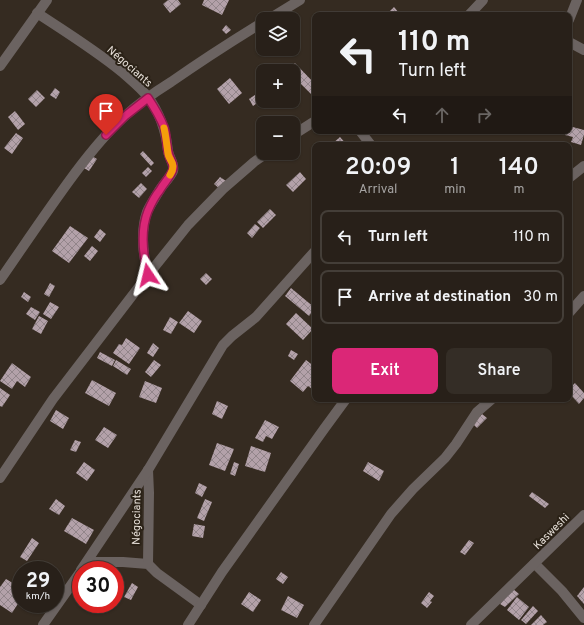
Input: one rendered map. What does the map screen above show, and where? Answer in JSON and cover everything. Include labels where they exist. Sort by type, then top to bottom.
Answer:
[{"type":"street","points":[[0,66],[46,0]]},
{"type":"street","points":[[280,12],[300,0]]},
{"type":"street","points":[[472,12],[483,0]]},
{"type":"street","points":[[572,12],[577,0]]},
{"type":"street","name":"Négociants","points":[[37,13],[106,59],[136,84],[148,98],[164,128],[169,157],[173,163],[173,168],[148,210],[145,220],[143,247],[148,275]]},
{"type":"street","points":[[0,280],[52,204],[91,152],[125,116],[148,98],[225,45],[256,26]]},
{"type":"street","points":[[572,44],[584,50]]},
{"type":"street","points":[[300,130],[312,122]]},
{"type":"street","points":[[0,478],[53,399],[188,225],[223,189],[257,160]]},
{"type":"street","points":[[572,176],[584,166]]},
{"type":"street","points":[[87,561],[148,470],[223,345],[256,317],[312,254]]},
{"type":"street","points":[[572,310],[584,296]]},
{"type":"street","points":[[188,625],[231,559],[344,402]]},
{"type":"street","points":[[314,625],[391,514],[413,489],[445,458],[477,412],[489,402]]},
{"type":"street","name":"Négociants","points":[[148,470],[148,564]]},
{"type":"street","name":"Kasweshi","points":[[471,625],[584,515]]},
{"type":"street","points":[[124,562],[148,564],[157,573],[201,605]]},
{"type":"street","points":[[534,564],[562,591],[584,618]]},
{"type":"street","points":[[43,625],[72,584]]},
{"type":"building","points":[[168,0],[178,0],[181,4],[170,13],[163,4]]},
{"type":"building","points":[[204,0],[229,0],[222,15],[202,5]]},
{"type":"building","points":[[394,7],[398,12],[389,12]]},
{"type":"building","points":[[226,25],[231,30],[226,34],[222,30]]},
{"type":"building","points":[[300,68],[312,81],[312,95],[300,83]]},
{"type":"building","points":[[230,78],[242,93],[229,104],[217,89]]},
{"type":"building","points":[[55,88],[60,92],[56,99],[50,95]]},
{"type":"building","points":[[37,90],[45,98],[36,107],[28,99]]},
{"type":"building","points":[[256,94],[256,104],[253,106],[249,99]]},
{"type":"building","points":[[15,111],[25,124],[18,130],[8,117]]},
{"type":"building","points":[[572,127],[584,130],[581,145],[571,142],[573,137],[565,135],[572,134]]},
{"type":"building","points":[[16,133],[23,138],[12,154],[4,148]]},
{"type":"building","points":[[340,137],[344,142],[334,142]]},
{"type":"building","points":[[143,151],[154,163],[151,166],[140,154]]},
{"type":"building","points":[[90,155],[97,159],[89,171],[82,167]]},
{"type":"building","points":[[148,167],[152,171],[146,177],[142,173]]},
{"type":"building","points":[[300,172],[306,179],[293,192],[286,185]]},
{"type":"building","points":[[220,177],[226,181],[220,189],[214,184]]},
{"type":"building","points":[[141,183],[147,189],[139,198],[132,192]]},
{"type":"building","points":[[270,209],[276,215],[263,228],[257,222]]},
{"type":"building","points":[[255,224],[260,228],[252,238],[247,233]]},
{"type":"building","points":[[70,226],[88,238],[69,263],[52,251]]},
{"type":"building","points":[[100,229],[106,234],[100,242],[94,237]]},
{"type":"building","points":[[92,246],[98,251],[90,261],[84,256]]},
{"type":"building","points":[[206,273],[212,279],[206,285],[200,279]]},
{"type":"building","points":[[50,283],[55,286],[49,297],[44,294]]},
{"type":"building","points":[[291,288],[312,306],[312,312],[309,316],[285,296]]},
{"type":"building","points":[[24,292],[31,297],[28,302],[21,297]]},
{"type":"building","points":[[50,302],[59,307],[51,319],[43,314]]},
{"type":"building","points":[[31,307],[40,312],[35,320],[26,314]]},
{"type":"building","points":[[188,311],[202,321],[194,333],[179,323]]},
{"type":"building","points":[[296,313],[312,328],[312,330],[303,340],[286,324]]},
{"type":"building","points":[[39,316],[48,321],[41,334],[32,329]]},
{"type":"building","points":[[170,317],[178,322],[171,334],[163,330]]},
{"type":"building","points":[[126,338],[140,348],[129,364],[113,353],[119,344],[122,345]]},
{"type":"building","points":[[153,343],[159,348],[153,357],[147,353]]},
{"type":"building","points":[[291,350],[298,354],[294,360],[288,356]]},
{"type":"building","points":[[100,352],[115,360],[112,366],[97,358]]},
{"type":"building","points":[[116,360],[131,369],[127,375],[113,366]]},
{"type":"building","points":[[154,360],[161,365],[151,377],[145,372]]},
{"type":"building","points":[[306,360],[312,365],[312,389],[308,386],[303,392],[290,381]]},
{"type":"building","points":[[12,363],[31,377],[25,387],[17,381],[12,389],[0,381]]},
{"type":"building","points":[[92,380],[116,393],[109,406],[85,393]]},
{"type":"building","points":[[145,381],[162,388],[156,403],[139,397]]},
{"type":"building","points":[[575,383],[584,393],[584,398],[579,404],[572,396],[572,386]]},
{"type":"building","points":[[0,388],[10,395],[2,407],[0,406]]},
{"type":"building","points":[[217,401],[228,406],[222,419],[212,414]]},
{"type":"building","points":[[56,410],[69,418],[63,429],[50,421]]},
{"type":"building","points":[[482,414],[487,418],[477,428],[473,424]]},
{"type":"building","points":[[265,420],[279,427],[272,439],[266,436],[263,442],[255,438]]},
{"type":"building","points":[[104,427],[117,435],[108,448],[95,440]]},
{"type":"building","points":[[75,440],[81,442],[76,452],[70,450]]},
{"type":"building","points":[[217,443],[234,449],[225,471],[209,465]]},
{"type":"building","points":[[251,446],[271,453],[265,472],[245,466]]},
{"type":"building","points":[[84,462],[95,470],[87,481],[76,473]]},
{"type":"building","points":[[234,462],[239,464],[235,476],[230,474]]},
{"type":"building","points":[[368,462],[384,471],[379,481],[363,471]]},
{"type":"building","points":[[199,483],[207,487],[202,497],[195,493]]},
{"type":"building","points":[[532,492],[549,504],[545,508],[529,496]]},
{"type":"building","points":[[56,499],[65,506],[59,515],[49,509]]},
{"type":"building","points":[[205,499],[212,502],[204,521],[197,518]]},
{"type":"building","points":[[72,518],[94,530],[86,544],[64,531]]},
{"type":"building","points":[[194,524],[205,526],[203,538],[192,536]]},
{"type":"building","points":[[32,538],[39,543],[27,561],[20,557]]},
{"type":"building","points":[[469,540],[474,543],[465,555],[460,552]]},
{"type":"building","points":[[281,572],[288,577],[283,584],[276,579]]},
{"type":"building","points":[[6,579],[12,583],[12,613],[0,605],[0,587]]},
{"type":"building","points":[[132,583],[138,587],[131,600],[124,597]]},
{"type":"building","points":[[584,587],[584,604],[577,596]]},
{"type":"building","points":[[513,589],[519,594],[505,607],[500,604]]},
{"type":"building","points":[[249,592],[261,600],[253,612],[241,604]]},
{"type":"building","points":[[429,592],[434,596],[430,601],[432,602],[427,608],[421,603]]},
{"type":"building","points":[[288,596],[304,605],[297,618],[281,610]]},
{"type":"building","points":[[517,597],[529,607],[519,620],[507,610]]},
{"type":"building","points":[[533,606],[538,611],[526,624],[521,620]]},
{"type":"building","points":[[541,615],[547,622],[543,625],[531,625]]},
{"type":"slow traffic","points":[[164,128],[169,157],[173,163],[172,172],[170,175]]},
{"type":"route","points":[[106,135],[125,116],[148,98],[164,128],[169,157],[173,163],[173,168],[148,210],[145,220],[143,247],[148,275]]}]
